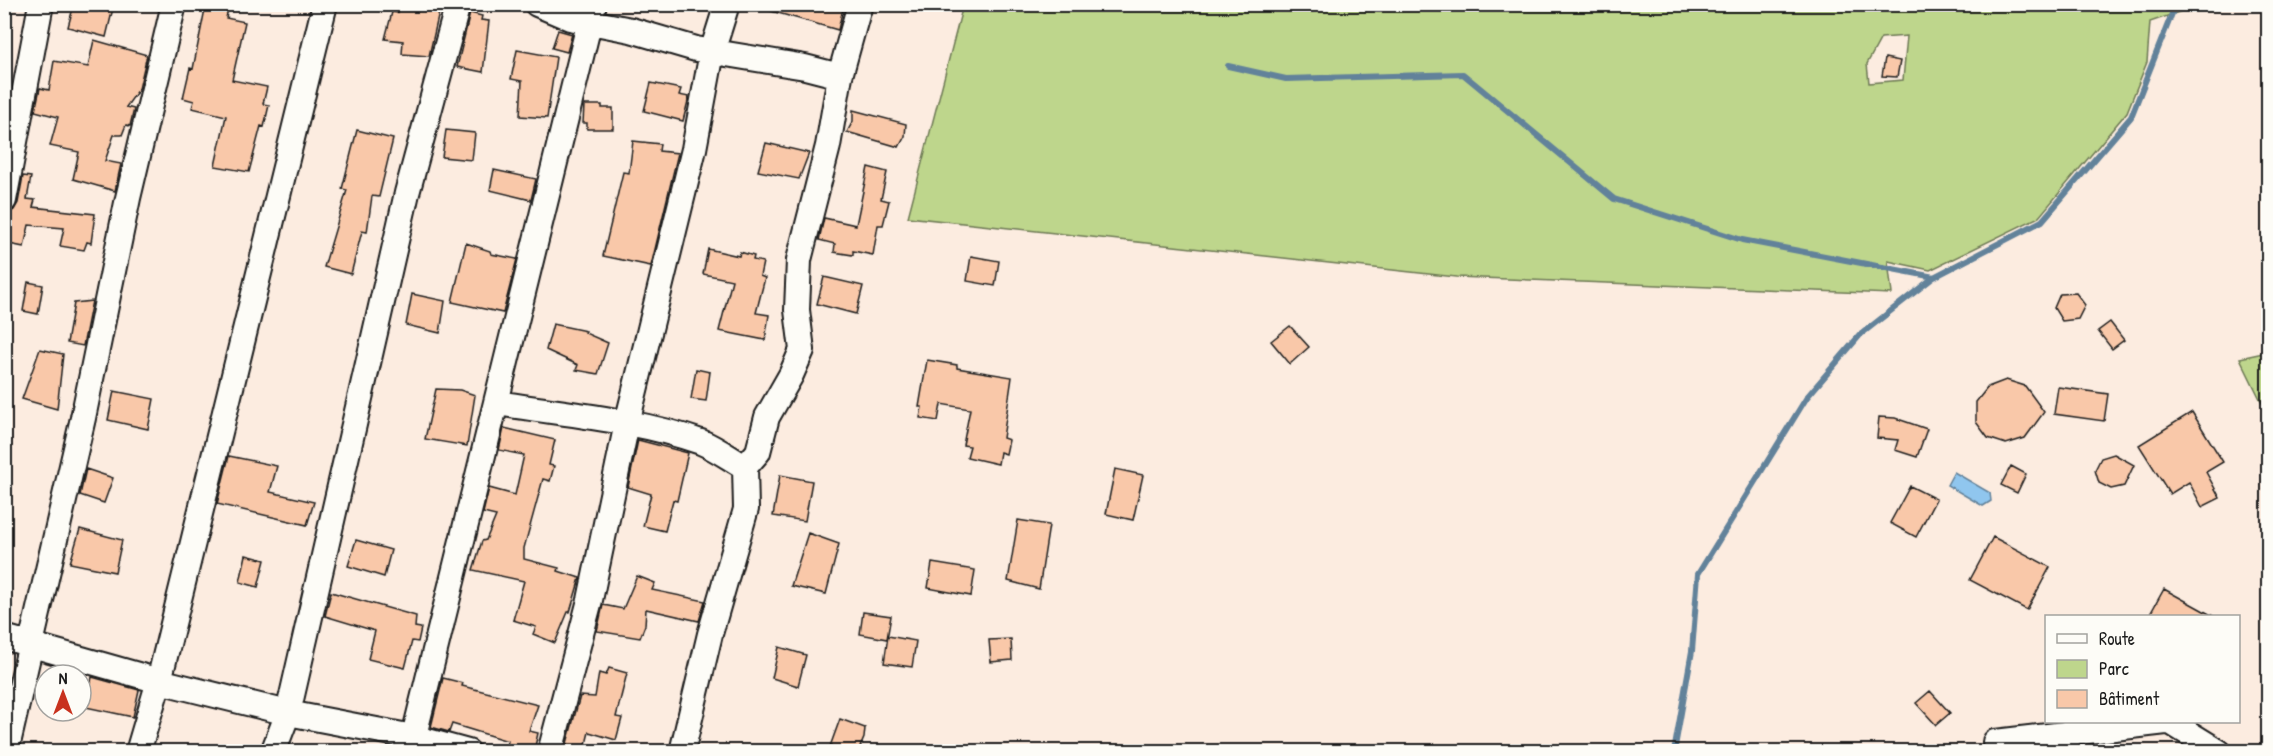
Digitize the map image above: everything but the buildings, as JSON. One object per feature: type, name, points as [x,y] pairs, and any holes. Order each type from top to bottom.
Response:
[{"type":"street","points":[[4,200],[41,4]]},
{"type":"street","points":[[6,752],[29,644],[83,418],[128,198],[174,4]]},
{"type":"street","points":[[138,752],[159,681],[325,4]]},
{"type":"street","points":[[273,752],[288,712],[407,194],[458,4]]},
{"type":"street","points":[[537,4],[570,18],[592,14],[631,30],[696,49],[805,67],[840,76]]},
{"type":"street","points":[[550,752],[590,600],[627,423],[694,149],[712,52],[727,4]]},
{"type":"street","points":[[682,752],[710,634],[746,509],[746,467],[758,452],[767,417],[791,375],[802,350],[797,310],[799,260],[828,146],[840,76],[860,4]]},
{"type":"street","points":[[411,744],[592,14]]},
{"type":"street","points":[[496,404],[627,423],[703,443],[746,467]]},
{"type":"street","points":[[4,638],[159,681],[411,744],[468,752]]},
{"type":"street","points":[[1995,742],[2157,723]]},
{"type":"street","points":[[2172,723],[2219,752]]},
{"type":"green space","points":[[963,4],[2199,5],[2150,22],[2147,62],[2127,112],[2039,217],[1930,270],[1888,261],[1892,294],[1456,277],[908,217]],"holes":[[[1907,36],[1903,80],[1869,83],[1867,64],[1881,38]]]},
{"type":"green space","points":[[2268,352],[2268,402],[2262,403],[2240,358]]},
{"type":"water","points":[[1954,472],[1990,493],[1991,501],[1983,506],[1947,485]]},
{"type":"waterway","points":[[1934,277],[2042,221],[2131,117],[2175,6],[2179,4]]},
{"type":"waterway","points":[[1228,66],[1286,79],[1463,74],[1614,199],[1742,240],[1934,277],[1860,335],[1807,397],[1698,574],[1692,651],[1674,752]]}]
